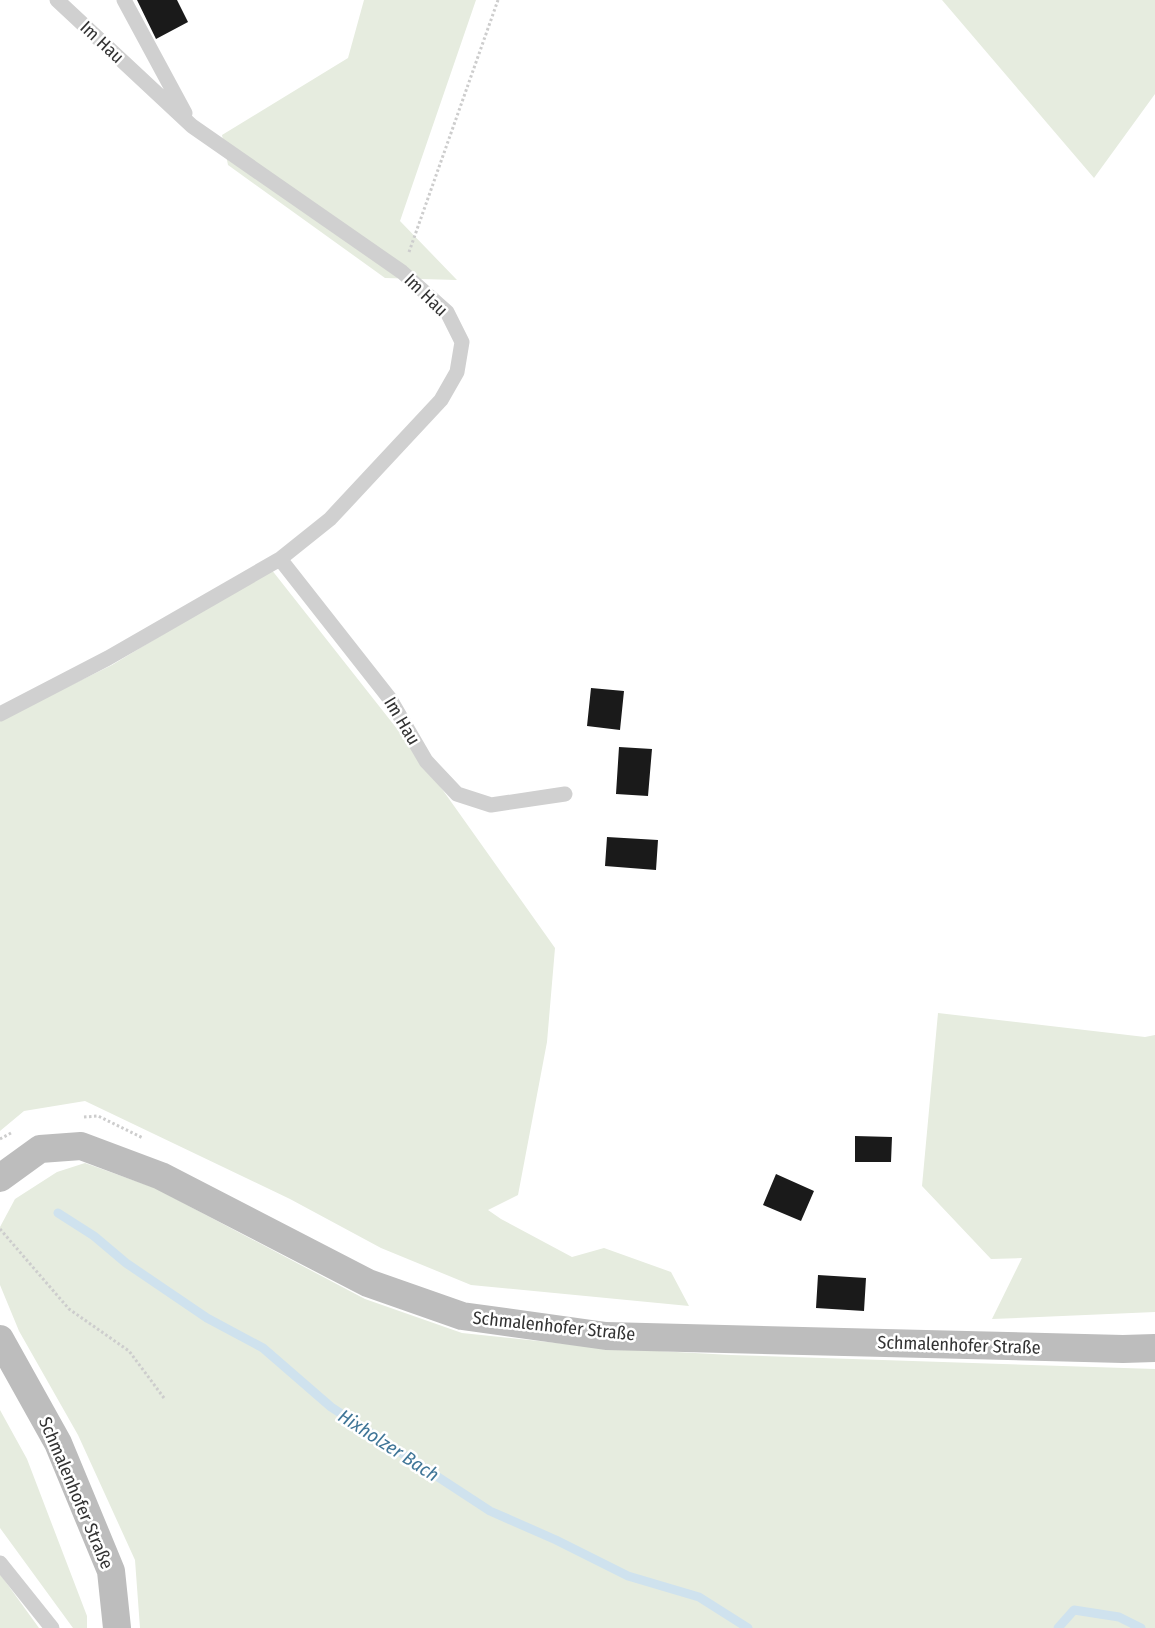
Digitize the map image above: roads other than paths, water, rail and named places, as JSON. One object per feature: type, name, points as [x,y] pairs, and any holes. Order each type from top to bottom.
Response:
[{"type":"main road","name":"Schmalenhofer Straße","points":[[0,1178],[40,1149],[82,1146],[160,1176],[368,1283],[462,1316],[606,1336],[1155,1348]]},
{"type":"main road","name":"Schmalenhofer Straße","points":[[0,1339],[58,1443],[111,1571],[117,1628]]},
{"type":"lane","name":"Im Hau","points":[[0,714],[108,658],[280,559],[330,519],[440,400],[457,372],[462,342],[447,312],[402,272],[192,126],[57,0]]},
{"type":"lane","name":"Im Hau","points":[[124,0],[192,126]]},
{"type":"lane","name":"Im Hau","points":[[280,559],[390,699],[426,761],[457,794],[491,805],[565,794]]},
{"type":"lane","points":[[0,1563],[52,1628]]},
{"type":"waterway","name":"Hixholzer Bach","points":[[58,1213],[94,1236],[126,1263],[207,1318],[263,1348],[331,1407],[490,1511],[556,1540],[628,1576],[699,1597],[748,1628]]},
{"type":"waterway","name":"Hixholzer Bach","points":[[1058,1628],[1074,1610],[1119,1617],[1141,1628]]}]
